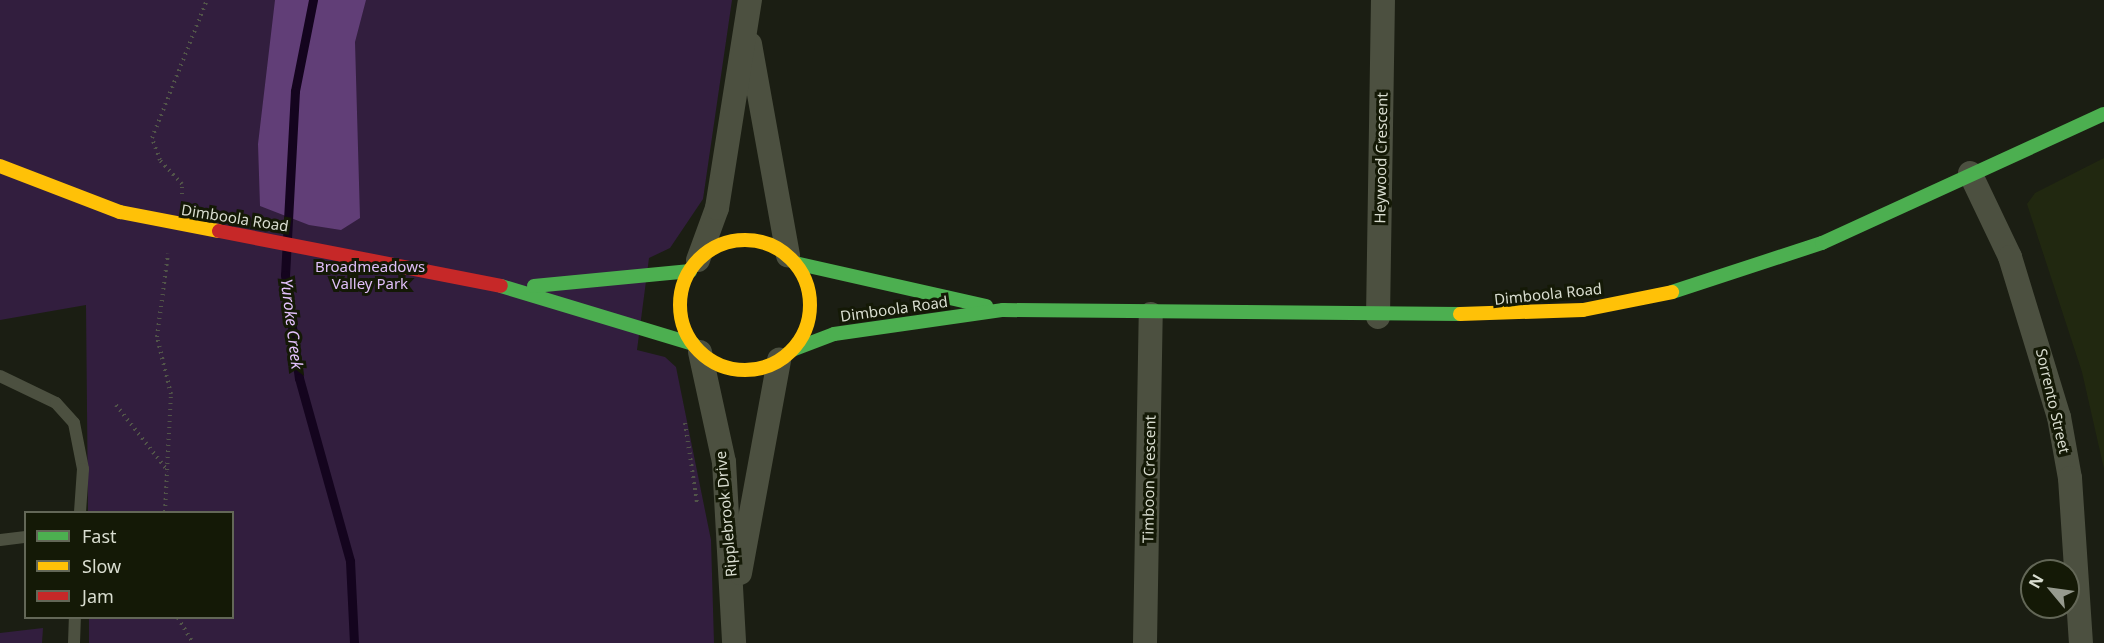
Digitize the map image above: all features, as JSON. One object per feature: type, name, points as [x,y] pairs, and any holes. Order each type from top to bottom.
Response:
[{"type":"street","points":[[747,27],[791,259],[810,307],[806,330],[786,355],[738,370],[697,348],[680,308],[717,208],[750,0]]},
{"type":"street","name":"Heywood Crescent","points":[[1378,317],[1383,0]]},
{"type":"street","name":"Dimboola Road","points":[[2062,129],[2096,101]]},
{"type":"street","name":"Dimboola Road","points":[[786,355],[834,334],[1003,310],[1378,317],[1515,316],[1665,294],[1822,243],[2062,129],[2104,114]]},
{"type":"street","name":"Dimboola Road","points":[[0,166],[83,201],[175,225],[257,235],[384,266],[506,287],[697,348]]},
{"type":"street","name":"Sorrento Street","points":[[1970,173],[2010,257],[2059,417],[2070,478],[2081,643]]},
{"type":"street","points":[[694,265],[733,241],[752,240],[791,259]]},
{"type":"street","name":"Dimboola Road","points":[[791,259],[1003,310]]},
{"type":"street","name":"Dimboola Road","points":[[506,287],[694,265]]},
{"type":"street","name":"Timboon Crescent","points":[[1145,643],[1151,314]]},
{"type":"street","name":"Ripplebrook Drive","points":[[697,348],[724,462],[734,607],[734,643]]},
{"type":"street","name":"Ripplebrook Drive","points":[[734,607],[786,355]]},
{"type":"lane","points":[[0,376],[56,403],[74,423],[83,469],[81,511]]},
{"type":"lane","points":[[0,540],[24,537]]},
{"type":"lane","points":[[74,643],[75,619]]},
{"type":"path","points":[[165,511],[169,471],[171,394],[157,337],[157,313],[182,183],[160,160],[152,138],[207,0]]},
{"type":"path","points":[[116,405],[169,471]]},
{"type":"path","points":[[179,619],[194,643]]},
{"type":"shaded area","points":[[275,0],[366,0],[355,42],[360,218],[341,230],[309,225],[260,206],[258,144]]},
{"type":"shaded area","points":[[2104,158],[2104,469],[2082,372],[2027,204],[2035,193]]},
{"type":"green space","name":"Broadmeadows Valley Park","points":[[0,0],[732,0],[703,199],[670,248],[649,258],[637,350],[665,357],[676,367],[711,540],[714,643],[89,643],[89,619],[234,619],[234,511],[88,511],[86,305],[0,320]]},
{"type":"green space","points":[[43,628],[42,643],[0,643],[0,633]]},
{"type":"waterway","name":"Yuroke Creek","points":[[313,0],[295,91],[285,275],[299,378],[350,561],[354,643]]},
{"type":"traffic: fast","points":[[1672,292],[1822,243],[2104,114]]},
{"type":"traffic: fast","points":[[795,263],[986,306]]},
{"type":"traffic: fast","points":[[534,286],[690,271]]},
{"type":"traffic: fast","points":[[501,286],[693,344]]},
{"type":"traffic: fast","points":[[792,350],[834,334],[1003,310],[1460,314]]},
{"type":"traffic: slow","points":[[0,166],[120,212],[219,231]]},
{"type":"traffic: slow","points":[[745,240],[770,245],[791,259],[805,280],[810,305],[805,330],[791,351],[770,365],[745,370],[720,365],[699,351],[685,330],[680,305],[685,280],[699,259],[720,245],[745,240]]},
{"type":"traffic: slow","points":[[1460,314],[1583,310],[1672,292]]},
{"type":"traffic: jam","points":[[219,231],[501,286]]}]
